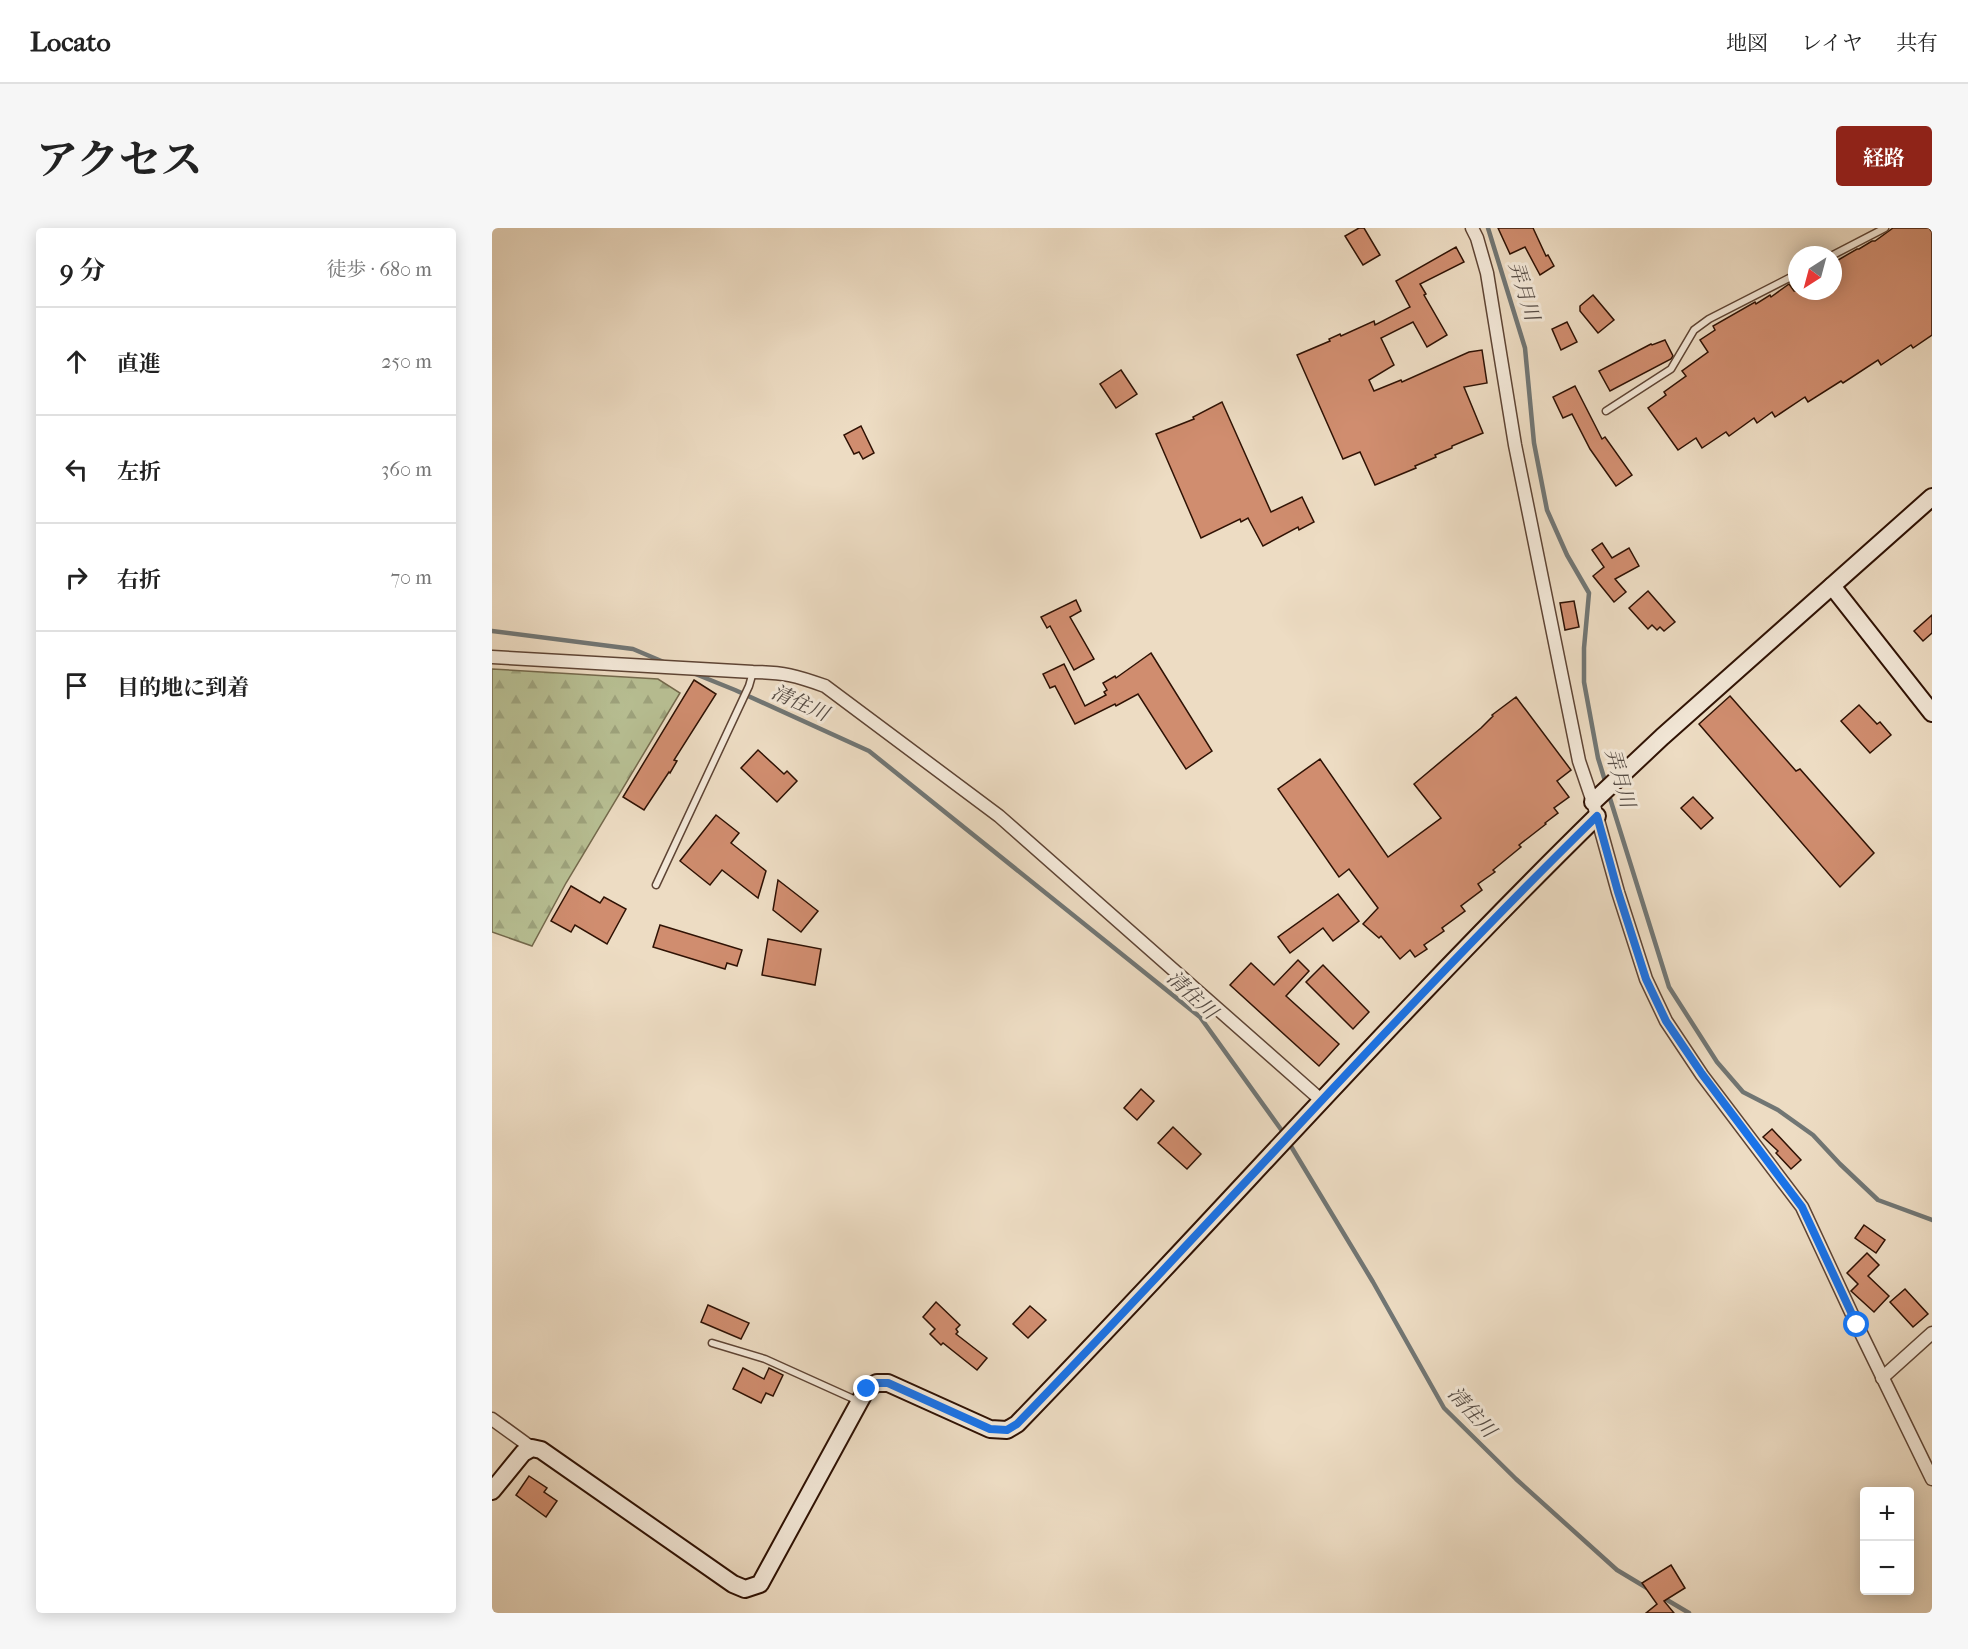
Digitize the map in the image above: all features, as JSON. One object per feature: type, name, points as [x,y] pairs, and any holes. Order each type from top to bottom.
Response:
[{"type":"street","points":[[1472,228],[1478,238],[1487,273],[1517,457],[1579,761],[1646,979],[1666,1021],[1702,1074],[1802,1207],[1932,1479]]},
{"type":"street","points":[[492,1419],[532,1448],[541,1450],[733,1584],[745,1589],[760,1584],[858,1401],[867,1389],[877,1383],[888,1383],[990,1429],[1007,1430],[1017,1424],[1321,1100],[1551,861],[1595,809],[1662,737],[1932,497]]},
{"type":"street","points":[[1832,586],[1932,713]]},
{"type":"street","points":[[492,657],[787,674],[825,686],[1008,824],[1321,1100]]},
{"type":"street","points":[[1882,1378],[1932,1333]]},
{"type":"street","points":[[492,1491],[523,1453],[532,1448]]},
{"type":"lane","points":[[1842,250],[1885,228]]},
{"type":"lane","points":[[1606,411],[1671,369],[1695,330],[1709,319],[1788,279]]},
{"type":"lane","points":[[656,885],[749,686],[753,672]]},
{"type":"lane","points":[[712,1343],[765,1359],[858,1401]]},
{"type":"green space","points":[[492,669],[658,679],[680,693],[566,883],[532,946],[492,932]]},
{"type":"building","points":[[1359,228],[1364,228],[1380,255],[1363,265],[1345,236]]},
{"type":"building","points":[[1498,228],[1533,228],[1546,256],[1548,255],[1554,266],[1540,275],[1525,247],[1510,254]]},
{"type":"building","points":[[1893,228],[1929,228],[1932,232],[1932,335],[1913,348],[1911,345],[1881,365],[1878,360],[1808,402],[1805,397],[1775,417],[1772,412],[1757,423],[1754,418],[1729,436],[1726,432],[1702,448],[1696,438],[1678,450],[1648,408],[1666,395],[1664,392],[1686,376],[1682,371],[1708,352],[1700,340],[1715,330],[1713,326],[1755,302],[1756,304],[1770,295],[1771,297],[1788,285],[1788,300],[1842,300],[1842,258],[1875,241]]},
{"type":"building","points":[[1456,247],[1464,262],[1420,284],[1447,335],[1427,347],[1413,322],[1381,338],[1394,365],[1369,380],[1374,391],[1401,380],[1402,382],[1469,352],[1482,350],[1487,383],[1464,387],[1483,433],[1452,446],[1435,455],[1436,457],[1415,466],[1416,468],[1375,485],[1360,452],[1343,459],[1297,355],[1330,341],[1329,339],[1340,334],[1341,336],[1374,321],[1375,325],[1410,307],[1396,281]]},
{"type":"building","points":[[1593,295],[1614,320],[1598,333],[1580,311],[1580,306]]},
{"type":"building","points":[[1567,322],[1577,342],[1561,350],[1552,329]]},
{"type":"building","points":[[1665,340],[1673,356],[1671,359],[1610,391],[1599,371],[1651,344]]},
{"type":"building","points":[[1121,370],[1137,394],[1116,408],[1100,384]]},
{"type":"building","points":[[1575,386],[1602,439],[1605,437],[1632,475],[1616,486],[1590,449],[1572,414],[1563,418],[1553,397]]},
{"type":"building","points":[[1222,402],[1271,512],[1302,497],[1314,522],[1299,530],[1298,527],[1263,546],[1248,518],[1241,522],[1240,519],[1201,538],[1156,434],[1194,419],[1193,417]]},
{"type":"building","points":[[861,426],[874,453],[863,459],[859,452],[854,454],[844,435]]},
{"type":"building","points":[[1602,543],[1612,558],[1629,548],[1639,566],[1615,579],[1626,592],[1614,602],[1593,576],[1604,567],[1592,550]]},
{"type":"building","points":[[1648,591],[1675,622],[1664,631],[1660,627],[1657,630],[1652,625],[1648,629],[1629,608]]},
{"type":"building","points":[[1076,600],[1081,611],[1070,617],[1094,659],[1074,670],[1050,626],[1047,628],[1041,617]]},
{"type":"building","points":[[1574,601],[1579,627],[1565,630],[1560,603]]},
{"type":"building","points":[[1932,615],[1932,633],[1923,641],[1914,631]]},
{"type":"building","points":[[1151,653],[1212,751],[1186,769],[1138,694],[1075,724],[1055,686],[1050,688],[1043,674],[1064,664],[1085,706],[1106,695],[1104,692],[1107,690],[1103,683],[1115,676],[1116,678]]},
{"type":"building","points":[[694,680],[716,694],[674,760],[677,761],[670,773],[644,810],[623,797]]},
{"type":"building","points":[[1730,696],[1796,771],[1800,769],[1874,853],[1840,887],[1699,724]]},
{"type":"building","points":[[1516,697],[1571,770],[1557,781],[1569,797],[1554,808],[1558,813],[1519,845],[1521,847],[1493,870],[1495,872],[1478,884],[1482,890],[1461,906],[1465,911],[1442,928],[1444,931],[1424,945],[1427,949],[1415,957],[1410,950],[1400,959],[1381,936],[1379,938],[1363,924],[1378,908],[1349,869],[1339,877],[1278,789],[1320,759],[1388,857],[1441,818],[1414,784],[1481,728],[1492,715]]},
{"type":"building","points":[[1859,705],[1877,724],[1880,722],[1891,735],[1870,753],[1841,721]]},
{"type":"building","points":[[758,750],[784,774],[787,771],[797,781],[777,802],[741,768]]},
{"type":"building","points":[[1693,797],[1713,818],[1701,829],[1681,808]]},
{"type":"building","points":[[716,815],[739,833],[731,843],[766,871],[758,898],[722,870],[710,885],[680,861]]},
{"type":"building","points":[[778,880],[818,911],[801,932],[773,910]]},
{"type":"building","points":[[571,886],[600,903],[604,897],[626,909],[607,944],[575,925],[571,932],[551,921]]},
{"type":"building","points":[[1338,894],[1359,921],[1333,941],[1323,928],[1290,953],[1278,937]]},
{"type":"building","points":[[660,925],[742,950],[737,966],[727,963],[725,969],[653,947]]},
{"type":"building","points":[[768,939],[821,949],[815,985],[762,975]]},
{"type":"building","points":[[1298,960],[1309,971],[1286,996],[1339,1044],[1319,1066],[1230,985],[1251,963],[1274,985]]},
{"type":"building","points":[[1323,965],[1369,1012],[1353,1029],[1306,982]]},
{"type":"building","points":[[1141,1089],[1154,1101],[1137,1120],[1124,1108]]},
{"type":"building","points":[[1173,1127],[1201,1154],[1187,1169],[1158,1143]]},
{"type":"building","points":[[1772,1129],[1801,1160],[1791,1169],[1776,1153],[1778,1151],[1763,1137]]},
{"type":"building","points":[[1864,1225],[1885,1240],[1876,1253],[1855,1238]]},
{"type":"building","points":[[1867,1253],[1879,1265],[1868,1276],[1889,1296],[1874,1312],[1851,1291],[1858,1284],[1847,1273]]},
{"type":"building","points":[[1905,1289],[1928,1314],[1913,1327],[1890,1302]]},
{"type":"building","points":[[936,1302],[960,1325],[956,1329],[958,1332],[956,1334],[987,1358],[977,1370],[943,1343],[941,1345],[930,1334],[935,1329],[923,1317]]},
{"type":"building","points":[[708,1305],[749,1323],[741,1339],[701,1322]]},
{"type":"building","points":[[1030,1306],[1046,1320],[1028,1338],[1013,1324]]},
{"type":"building","points":[[743,1368],[764,1379],[769,1368],[783,1375],[773,1396],[766,1393],[761,1403],[733,1389]]},
{"type":"building","points":[[529,1476],[547,1488],[544,1492],[557,1501],[546,1517],[516,1495]]},
{"type":"building","points":[[1671,1565],[1685,1588],[1664,1601],[1674,1613],[1646,1613],[1657,1604],[1642,1583]]},
{"type":"waterway","name":"弄月川","points":[[1488,228],[1525,348],[1534,443],[1547,510],[1567,555],[1589,593],[1584,648],[1584,682],[1598,758],[1606,784]]},
{"type":"waterway","name":"清住川","points":[[492,631],[633,649],[666,663]]},
{"type":"waterway","name":"清住川","points":[[693,673],[869,751],[1200,1017],[1285,1135]]},
{"type":"waterway","name":"弄月川","points":[[1608,792],[1669,987],[1717,1062],[1743,1092],[1778,1110],[1813,1135],[1878,1200],[1932,1220]]},
{"type":"waterway","name":"清住川","points":[[1289,1143],[1373,1282],[1444,1408],[1516,1479],[1617,1570],[1647,1588]]},
{"type":"waterway","name":"清住川","points":[[1662,1597],[1689,1613]]},
{"type":"route","points":[[867,1389],[877,1383],[888,1383],[990,1429],[1007,1430],[1017,1424],[1321,1100],[1597,816],[1646,979],[1666,1021],[1702,1074],[1802,1207],[1857,1325]]}]
